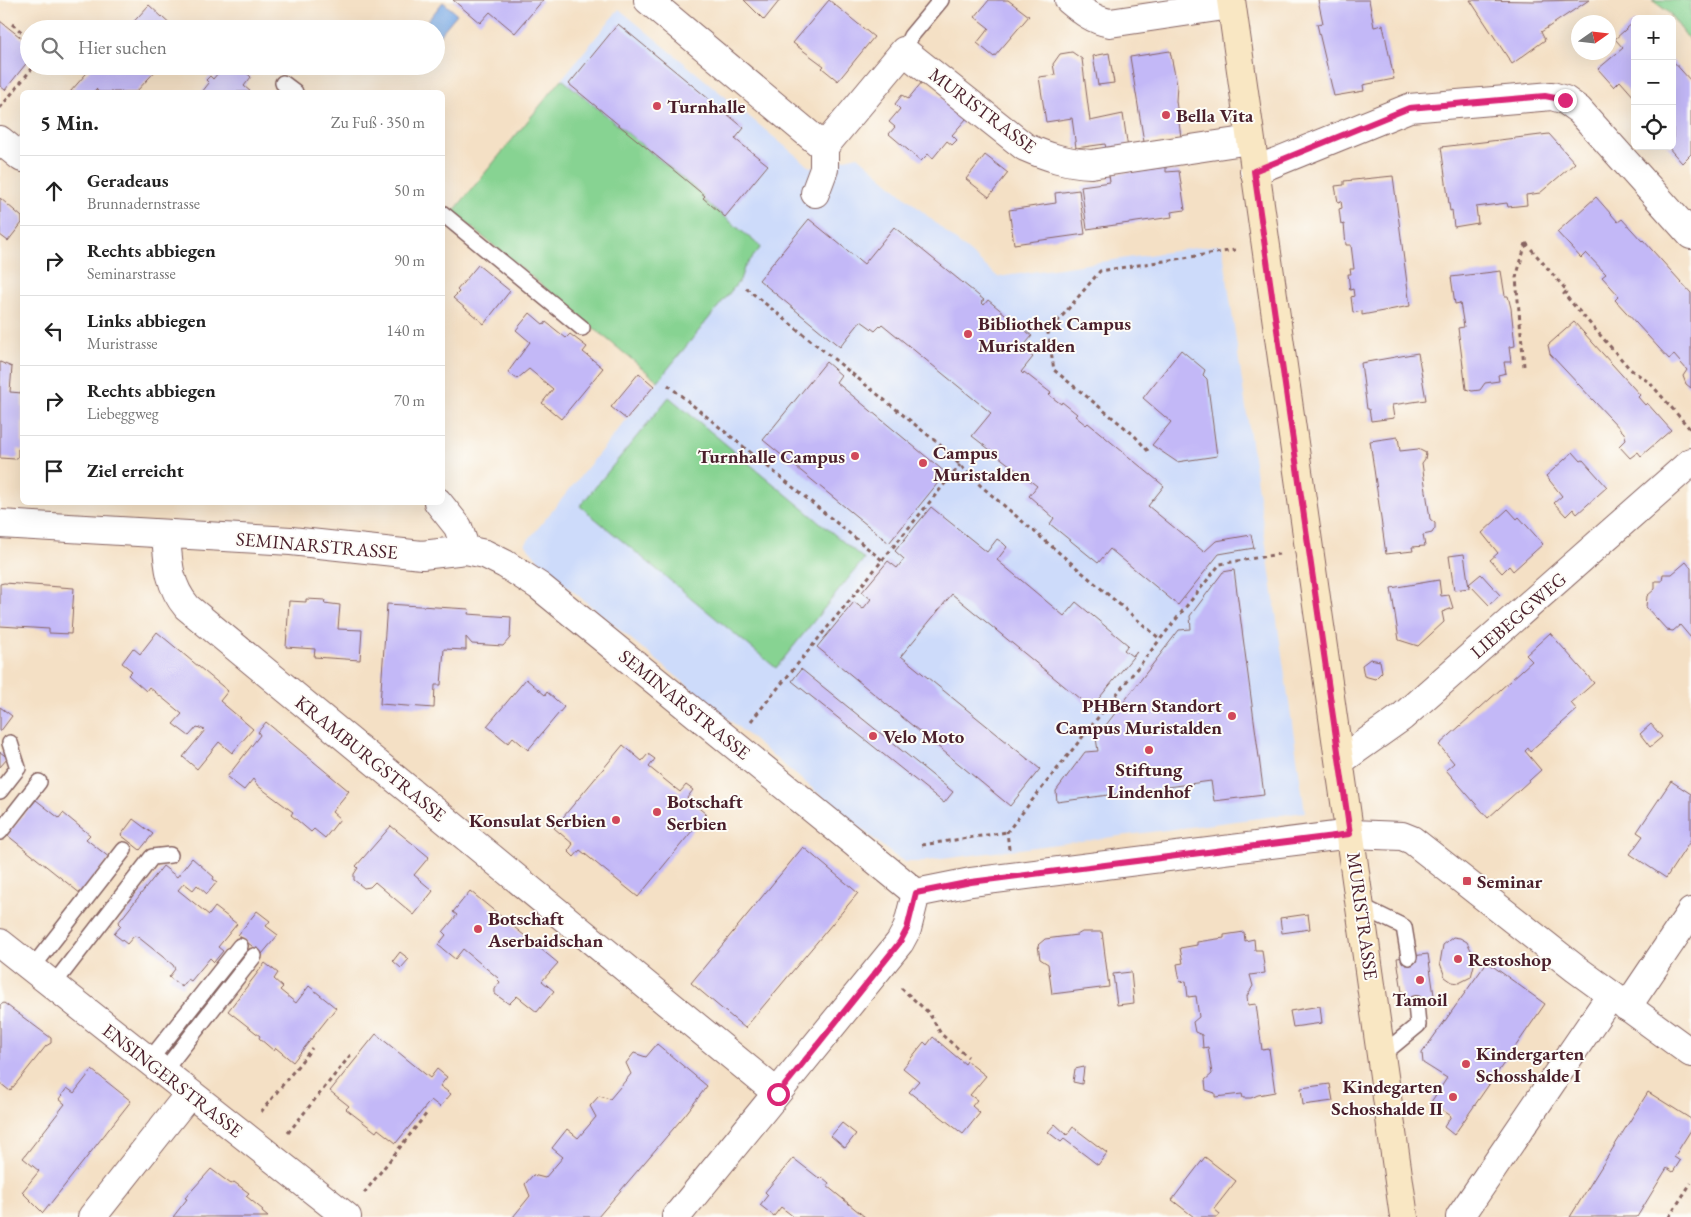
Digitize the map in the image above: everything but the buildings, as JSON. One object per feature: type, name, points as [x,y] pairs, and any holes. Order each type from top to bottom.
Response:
[{"type":"main road","name":"MURISTRASSE","points":[[1231,3],[1383,1054],[1404,1217]]},
{"type":"street","points":[[648,0],[824,147]]},
{"type":"street","points":[[1069,0],[1088,16],[1110,23],[1231,3]]},
{"type":"street","points":[[815,193],[824,169],[824,147],[904,51]]},
{"type":"street","name":"MURISTRASSE","points":[[904,51],[1025,147],[1067,162],[1092,164],[1250,140]]},
{"type":"street","points":[[1254,171],[1409,108],[1552,96],[1565,100],[1579,110],[1691,235]]},
{"type":"street","points":[[0,140],[20,156]]},
{"type":"street","name":"LIEBEGGWEG","points":[[1340,761],[1402,717],[1691,462]]},
{"type":"street","points":[[440,505],[458,527],[466,550]]},
{"type":"street","name":"SEMINARSTRASSE","points":[[0,524],[291,541],[422,555],[466,550],[486,554],[516,571],[554,598],[916,893]]},
{"type":"street","name":"KRAMBURGSTRASSE","points":[[166,534],[170,578],[175,591],[187,607],[778,1094]]},
{"type":"street","points":[[676,1217],[900,942],[907,929],[916,893],[971,882],[1350,834],[1402,836],[1412,840],[1619,1001],[1691,1053]]},
{"type":"street","points":[[1460,1217],[1619,1001],[1691,912]]},
{"type":"street","name":"ENSINGERSTRASSE","points":[[0,943],[190,1093],[352,1208]]},
{"type":"street","points":[[92,1217],[190,1093]]},
{"type":"lane","points":[[904,51],[911,36],[941,0]]},
{"type":"lane","points":[[445,215],[582,328]]},
{"type":"lane","points":[[0,791],[18,768],[10,743]]},
{"type":"lane","points":[[0,832],[39,782]]},
{"type":"lane","points":[[32,968],[124,850]]},
{"type":"lane","points":[[53,985],[152,857],[170,855]]},
{"type":"lane","points":[[1361,906],[1404,927],[1409,957]]},
{"type":"lane","points":[[156,1066],[240,946]]},
{"type":"lane","points":[[156,1066],[254,956]]},
{"type":"lane","points":[[1383,1054],[1418,1025],[1416,1004]]},
{"type":"path","points":[[12,24],[20,31]]},
{"type":"path","points":[[0,108],[27,75]]},
{"type":"path","points":[[1524,366],[1516,278],[1526,243],[1568,291],[1564,294],[1630,369],[1650,383],[1691,430]]},
{"type":"path","points":[[1148,451],[1134,434],[1054,370],[1048,333],[1100,272],[1234,250]]},
{"type":"path","points":[[746,288],[939,444],[981,486],[1160,638]]},
{"type":"path","points":[[668,385],[882,560]]},
{"type":"path","points":[[733,744],[960,465]]},
{"type":"path","points":[[922,845],[1006,832],[1220,564],[1278,554]]},
{"type":"path","points":[[1006,832],[1010,856]]},
{"type":"path","points":[[900,987],[929,1013],[941,1034],[968,1057]]},
{"type":"path","points":[[256,1118],[312,1048]]},
{"type":"path","points":[[283,1140],[353,1052]]},
{"type":"path","points":[[352,1208],[427,1113]]},
{"type":"path","points":[[1669,1217],[1691,1183]]},
{"type":"shaded area","name":"Campus Muristalden","points":[[619,9],[810,167],[858,156],[998,277],[1222,244],[1305,812],[919,862],[905,862],[892,854],[546,569],[525,544],[658,381],[453,212]]},
{"type":"green space","points":[[1652,0],[1691,0],[1691,42],[1676,22],[1676,15],[1670,15]]},
{"type":"green space","points":[[562,79],[704,196],[703,199],[761,247],[744,268],[740,280],[658,381],[453,212]]},
{"type":"green space","points":[[669,397],[864,559],[776,668],[580,506]]},
{"type":"water","points":[[443,2],[457,14],[445,28],[445,20],[428,20]]},
{"type":"place","name":"Turnhalle","points":[[657,106]]},
{"type":"place","name":"Bella Vita","points":[[1166,115]]},
{"type":"place","name":"Bibliothek Campus Muristalden","points":[[968,334]]},
{"type":"place","name":"Turnhalle Campus","points":[[855,456]]},
{"type":"place","name":"Campus Muristalden","points":[[923,463]]},
{"type":"place","name":"PHBern Standort Campus Muristalden","points":[[1232,716]]},
{"type":"place","name":"Velo Moto","points":[[873,736]]},
{"type":"place","name":"Stiftung Lindenhof","points":[[1149,750]]},
{"type":"place","name":"Botschaft Serbien","points":[[657,812]]},
{"type":"place","name":"Konsulat Serbien","points":[[616,820]]},
{"type":"place","name":"Seminar","points":[[1467,881]]},
{"type":"place","name":"Botschaft Aserbaidschan","points":[[478,929]]},
{"type":"place","name":"Restoshop","points":[[1458,959]]},
{"type":"place","name":"Tamoil","points":[[1420,980]]},
{"type":"place","name":"Kindergarten Schosshalde I","points":[[1466,1064]]},
{"type":"place","name":"Kindegarten Schosshalde II","points":[[1453,1097]]},
{"type":"route","points":[[778,1094],[900,942],[907,929],[916,893],[971,882],[1350,834],[1254,171],[1417,106],[1545,96],[1565,100]]}]
